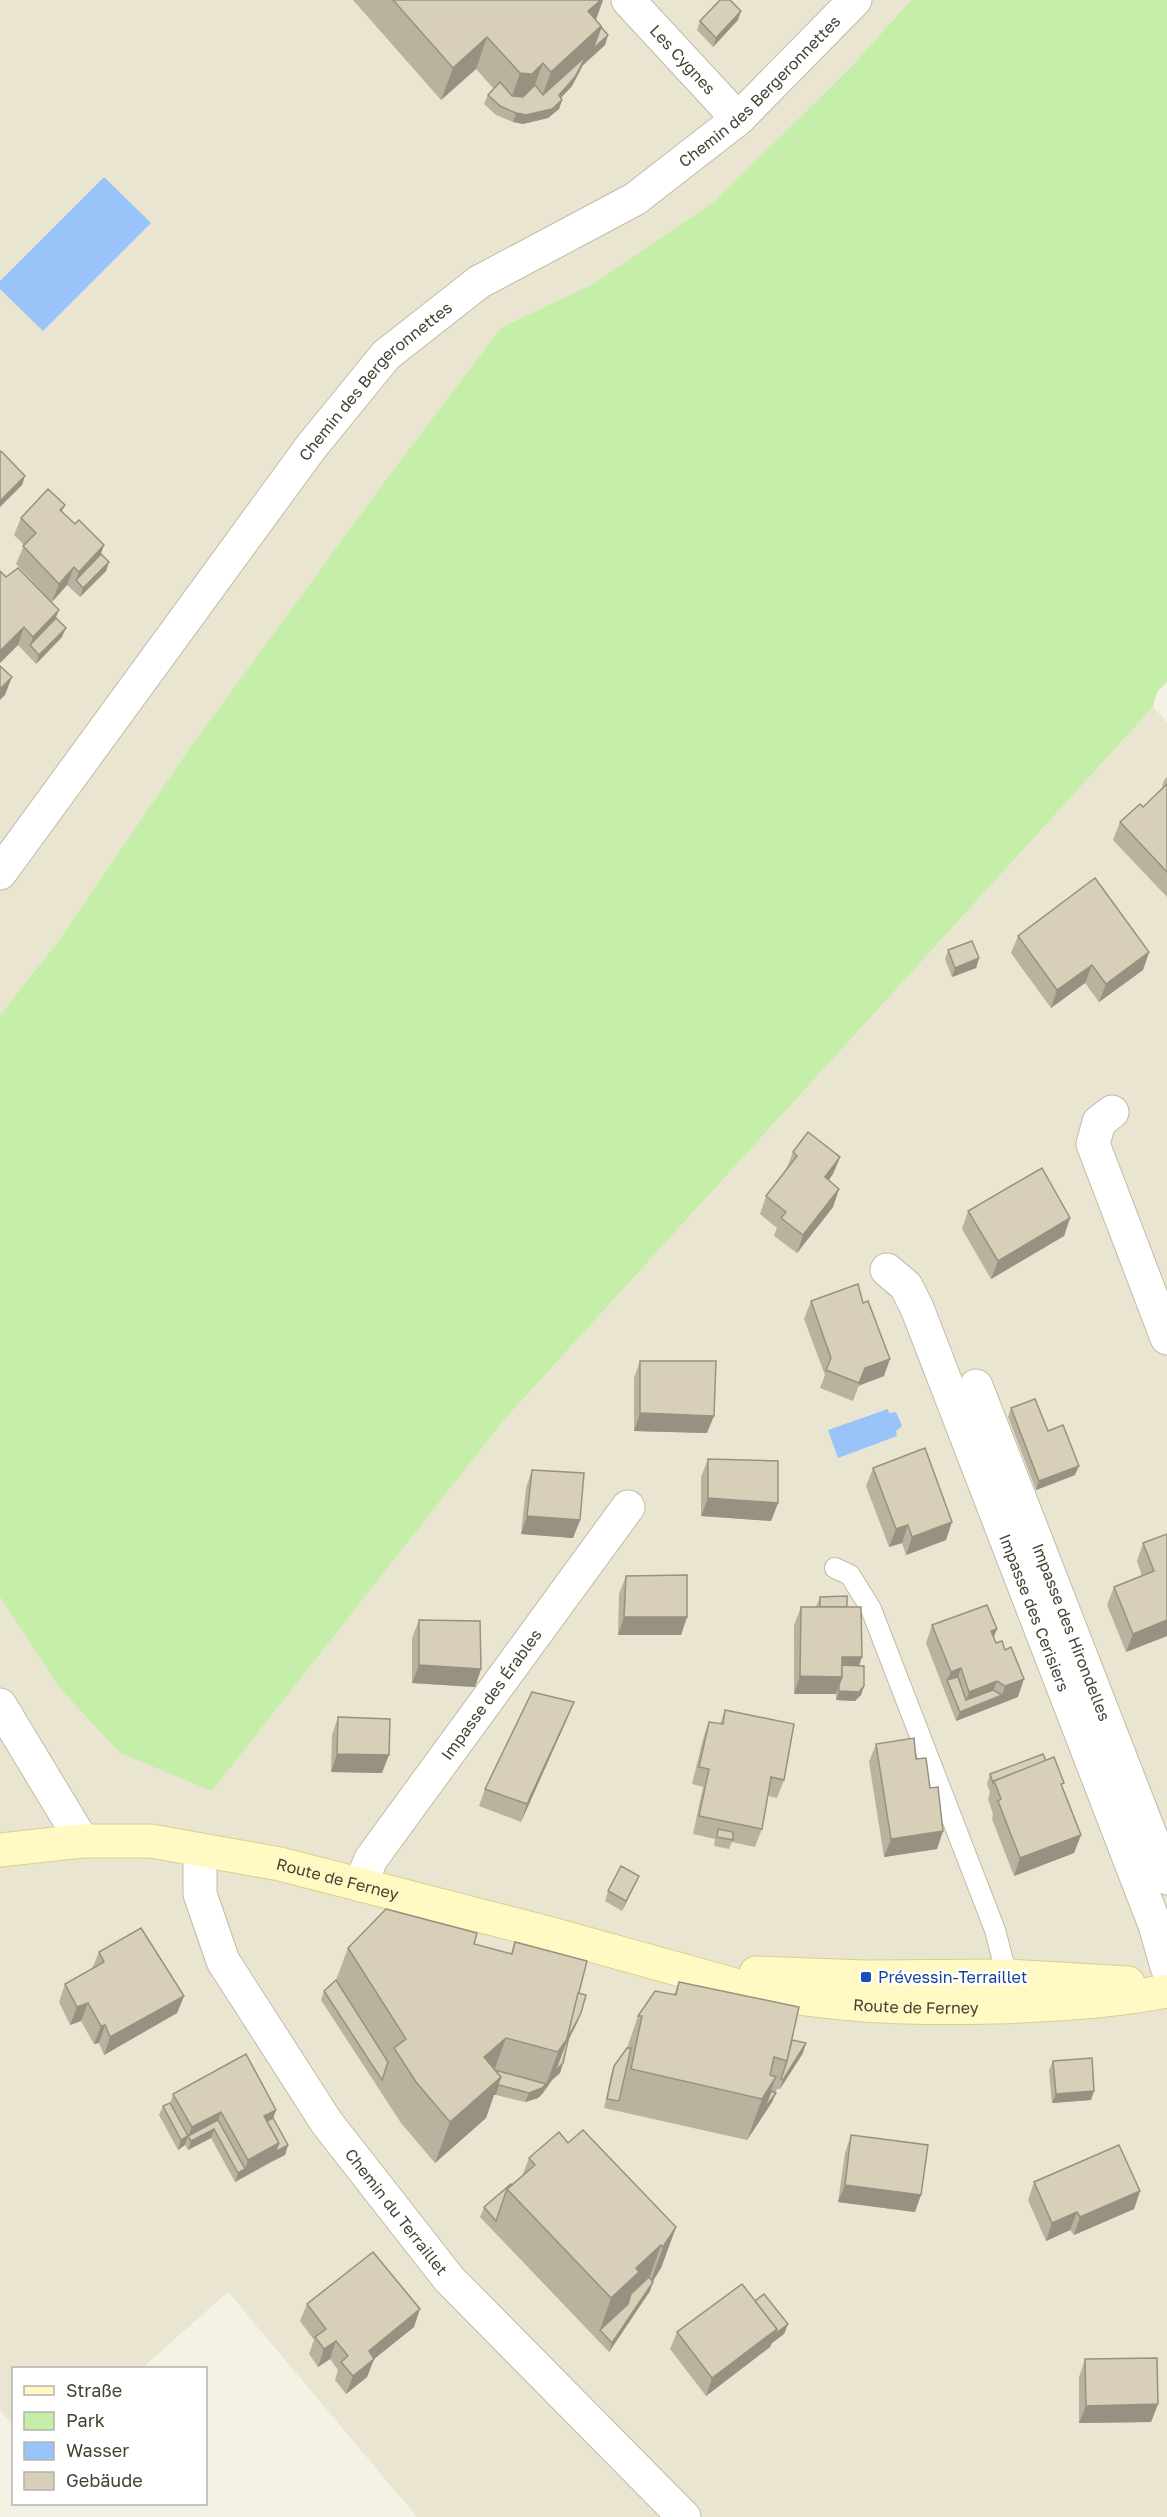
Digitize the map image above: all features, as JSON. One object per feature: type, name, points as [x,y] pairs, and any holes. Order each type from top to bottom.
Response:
[{"type":"main road","name":"Route de Ferney","points":[[0,1851],[82,1841],[151,1841],[280,1864],[774,1995],[932,2008],[1092,2003],[1167,1989]]},
{"type":"main road","name":"Route de Ferney","points":[[668,1966],[767,1974],[866,1977],[1007,1976],[1129,1983],[1167,1989]]},
{"type":"street","name":"Les Cygnes","points":[[628,0],[738,120]]},
{"type":"street","name":"Chemin des Bergeronnettes","points":[[0,873],[311,447],[386,355],[479,282],[635,199],[738,120],[855,0]]},
{"type":"street","points":[[1112,1112],[1099,1122],[1093,1144],[1167,1338]]},
{"type":"street","name":"Impasse des Cerisiers","points":[[887,1270],[906,1286],[917,1308],[1151,1914],[1167,1967]]},
{"type":"street","name":"Impasse des Hirondelles","points":[[976,1386],[1167,1878]]},
{"type":"street","name":"Impasse des Érables","points":[[360,1885],[371,1859],[628,1507]]},
{"type":"street","points":[[0,1705],[82,1841]]},
{"type":"street","name":"Chemin du Terraillet","points":[[200,1850],[200,1893],[223,1961],[327,2123],[449,2279],[684,2517]]},
{"type":"lane","points":[[835,1568],[850,1575],[871,1609],[994,1930],[1007,1976]]},
{"type":"shaded area","points":[[0,0],[911,0],[852,66],[715,201],[593,284],[502,327],[394,469],[189,749],[60,939],[0,1015]]},
{"type":"shaded area","points":[[1153,707],[1167,722],[1167,2517],[417,2517],[228,2292],[143,2367],[12,2367],[12,2423],[0,2411],[0,1597],[59,1687],[212,1791],[504,1420]]},
{"type":"green space","points":[[911,0],[1167,0],[1167,682],[1157,692],[1153,707],[504,1420],[212,1791],[120,1753],[59,1687],[0,1597],[0,1015],[60,939],[189,749],[394,469],[502,327],[593,284],[715,201],[852,66]]},
{"type":"water","points":[[104,177],[151,223],[43,331],[0,289],[0,281]]},
{"type":"water","points":[[888,1409],[889,1413],[896,1412],[902,1426],[896,1431],[897,1436],[838,1458],[828,1430]]},
{"type":"building","points":[[393,0],[601,0],[588,11],[601,26],[551,72],[543,63],[532,74],[520,73],[487,37],[453,68]]},
{"type":"building","points":[[720,0],[730,0],[741,11],[716,38],[700,21]]},
{"type":"building","points":[[601,27],[608,35],[593,49]]},
{"type":"building","points":[[586,56],[575,77],[559,95],[562,100],[552,109],[526,115],[516,113],[500,106],[488,95],[500,82],[512,96],[523,97],[535,85],[543,95]]},
{"type":"building","points":[[0,452],[25,476],[0,501]]},
{"type":"building","points":[[48,489],[65,505],[60,510],[75,524],[79,520],[104,545],[79,572],[74,567],[59,584],[23,546],[36,533],[21,518]]},
{"type":"building","points":[[101,554],[109,562],[83,588],[76,580]]},
{"type":"building","points":[[18,568],[59,610],[33,637],[24,627],[0,651],[0,571],[6,577]]},
{"type":"building","points":[[56,618],[66,628],[39,655],[30,645]]},
{"type":"building","points":[[0,666],[12,677],[0,689]]},
{"type":"building","points":[[1167,784],[1167,872],[1120,822],[1140,804],[1143,807]]},
{"type":"building","points":[[1095,878],[1149,952],[1106,984],[1092,965],[1057,990],[1018,936]]},
{"type":"building","points":[[972,941],[979,958],[955,968],[948,950]]},
{"type":"building","points":[[808,1132],[840,1157],[825,1177],[839,1189],[803,1235],[781,1218],[786,1212],[766,1196],[797,1156],[793,1152]]},
{"type":"building","points":[[1042,1168],[1070,1218],[998,1261],[968,1211]]},
{"type":"building","points":[[858,1284],[863,1303],[868,1301],[890,1359],[865,1368],[859,1383],[826,1370],[831,1358],[811,1301]]},
{"type":"building","points":[[640,1361],[716,1361],[714,1416],[640,1413]]},
{"type":"building","points":[[1035,1399],[1048,1431],[1063,1425],[1079,1466],[1039,1481],[1011,1408]]},
{"type":"building","points":[[925,1448],[952,1522],[912,1537],[908,1525],[896,1529],[873,1468]]},
{"type":"building","points":[[708,1459],[778,1461],[778,1503],[708,1498]]},
{"type":"building","points":[[532,1470],[584,1473],[580,1520],[527,1516]]},
{"type":"building","points":[[1167,1534],[1167,1620],[1133,1634],[1114,1587],[1154,1571],[1143,1543]]},
{"type":"building","points":[[687,1575],[687,1617],[624,1617],[626,1576]]},
{"type":"building","points":[[847,1596],[847,1607],[820,1607],[820,1597]]},
{"type":"building","points":[[987,1605],[997,1629],[991,1631],[996,1643],[1002,1641],[1005,1650],[1011,1647],[1024,1679],[1005,1686],[997,1681],[969,1692],[961,1668],[951,1672],[932,1625]]},
{"type":"building","points":[[801,1607],[861,1607],[862,1657],[842,1657],[842,1677],[800,1676]]},
{"type":"building","points":[[419,1620],[480,1621],[481,1669],[419,1665]]},
{"type":"building","points":[[842,1665],[864,1666],[864,1686],[859,1692],[839,1691]]},
{"type":"building","points":[[958,1677],[966,1700],[993,1690],[1002,1695],[960,1712],[947,1680]]},
{"type":"building","points":[[532,1692],[574,1702],[527,1804],[485,1789]]},
{"type":"building","points":[[725,1710],[794,1724],[784,1780],[771,1777],[762,1829],[699,1816],[709,1769],[699,1767],[709,1722],[723,1724]]},
{"type":"building","points":[[338,1717],[390,1719],[389,1755],[337,1754]]},
{"type":"building","points":[[914,1738],[916,1759],[926,1758],[930,1788],[938,1787],[943,1831],[891,1839],[876,1744]]},
{"type":"building","points":[[1043,1754],[1046,1761],[993,1783],[990,1774]]},
{"type":"building","points":[[1054,1757],[1064,1783],[1061,1784],[1081,1835],[1020,1858],[998,1801],[1001,1799],[994,1781]]},
{"type":"building","points":[[718,1829],[733,1832],[733,1840],[717,1837]]},
{"type":"building","points":[[621,1866],[639,1876],[626,1901],[608,1891]]},
{"type":"building","points":[[386,1909],[477,1933],[474,1944],[512,1954],[515,1942],[587,1961],[567,2039],[558,2052],[506,2038],[484,2057],[501,2077],[450,2122],[416,2082],[394,2048],[406,2039],[348,1948]]},
{"type":"building","points":[[141,1928],[184,1996],[110,2037],[105,2025],[101,2026],[88,2003],[77,2007],[65,1984],[104,1962],[99,1952]]},
{"type":"building","points":[[336,1980],[388,2062],[382,2080],[324,1991]]},
{"type":"building","points":[[679,1982],[799,2007],[787,2061],[774,2057],[770,2075],[776,2077],[762,2099],[631,2069],[642,2016],[638,2016],[655,1991],[676,1995]]},
{"type":"building","points":[[578,1993],[586,1995],[581,2013],[569,2036],[563,2063],[555,2071],[567,2039]]},
{"type":"building","points":[[792,2040],[806,2043],[783,2080],[781,2079]]},
{"type":"building","points":[[627,2048],[631,2048],[619,2101],[607,2099],[614,2066]]},
{"type":"building","points":[[246,2054],[276,2110],[264,2116],[279,2143],[248,2160],[221,2112],[192,2127],[173,2094]]},
{"type":"building","points":[[1092,2058],[1094,2091],[1056,2094],[1053,2061]]},
{"type":"building","points":[[495,2070],[546,2084],[529,2093],[497,2086],[501,2077]]},
{"type":"building","points":[[771,2091],[776,2093],[764,2109]]},
{"type":"building","points":[[170,2103],[188,2136],[181,2140],[163,2106]]},
{"type":"building","points":[[273,2118],[288,2145],[275,2152],[279,2143],[267,2121]]},
{"type":"building","points":[[218,2120],[245,2169],[238,2173],[214,2129],[191,2141],[188,2136]]},
{"type":"building","points":[[583,2130],[676,2227],[663,2247],[661,2245],[636,2268],[639,2272],[611,2298],[507,2189],[535,2165],[529,2158],[559,2132],[568,2143]]},
{"type":"building","points":[[851,2135],[928,2145],[921,2195],[845,2185]]},
{"type":"building","points":[[1119,2145],[1140,2191],[1080,2217],[1077,2212],[1052,2223],[1034,2182]]},
{"type":"building","points":[[511,2184],[507,2189],[496,2221],[484,2207]]},
{"type":"building","points":[[373,2252],[420,2309],[369,2351],[374,2359],[353,2376],[341,2362],[348,2356],[336,2341],[324,2349],[315,2337],[326,2329],[307,2304]]},
{"type":"building","points":[[649,2277],[653,2282],[612,2343],[600,2330],[628,2304],[631,2294]]},
{"type":"building","points":[[742,2284],[777,2329],[712,2378],[677,2332]]},
{"type":"building","points":[[764,2294],[788,2324],[775,2334],[777,2329],[755,2301]]},
{"type":"building","points":[[1157,2358],[1158,2404],[1086,2406],[1085,2359]]},
{"type":"place","name":"Prévessin-Terraillet","points":[[866,1977]]}]
